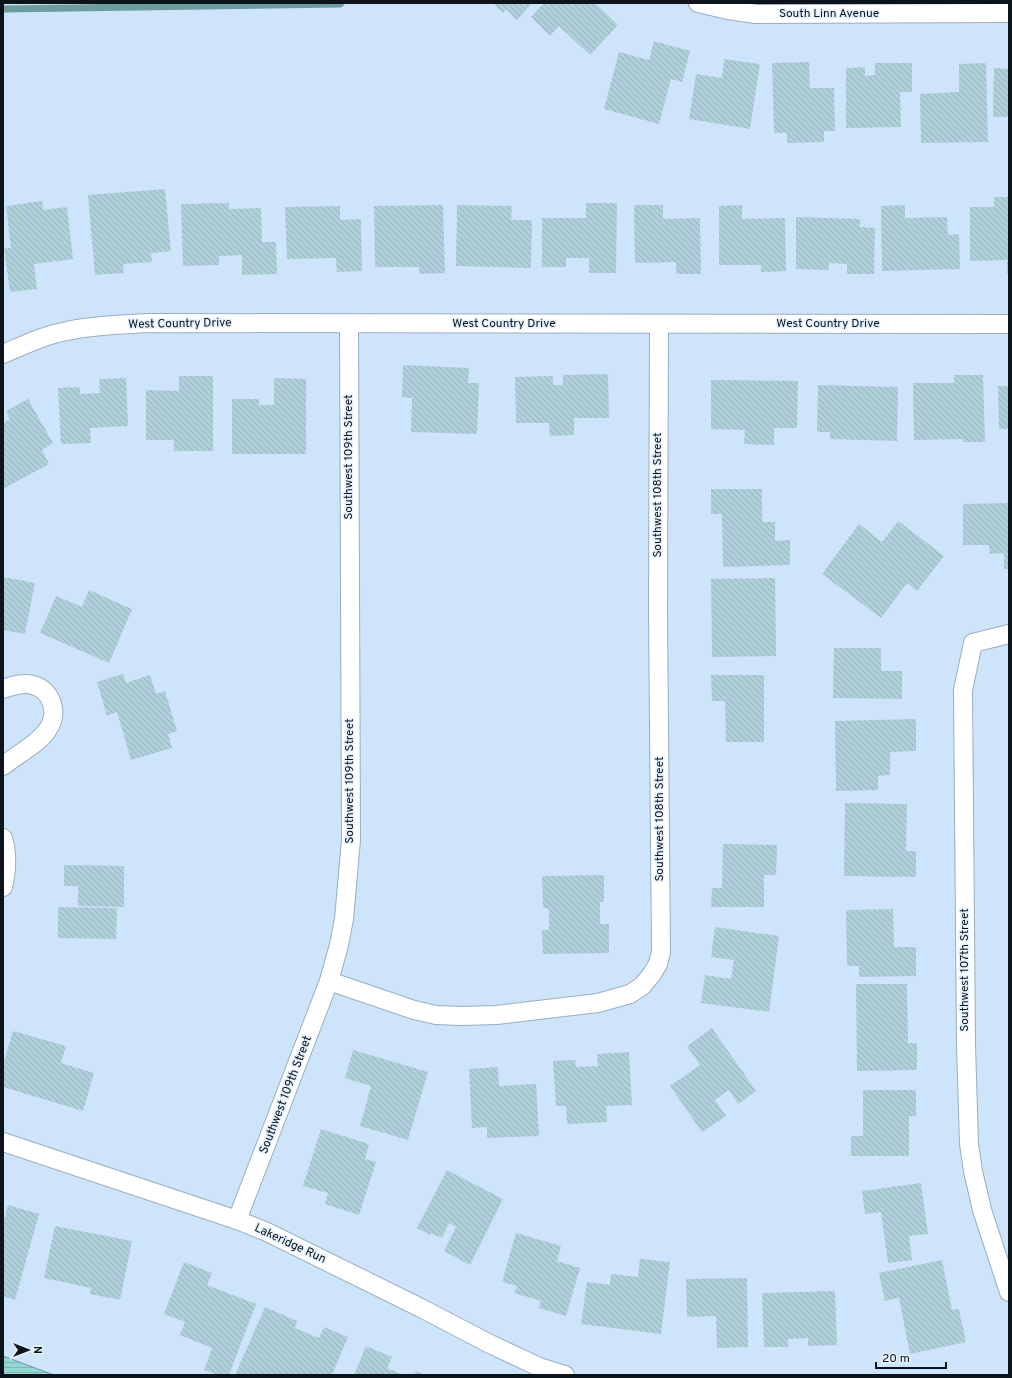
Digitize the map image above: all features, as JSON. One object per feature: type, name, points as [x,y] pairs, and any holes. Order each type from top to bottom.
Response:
[{"type":"street","name":"South Linn Avenue","points":[[698,3],[728,10],[756,14],[1009,13]]},
{"type":"street","name":"West Country Drive","points":[[3,354],[32,341],[66,331],[97,326],[147,323],[1009,324]]},
{"type":"street","name":"Southwest 109th Street","points":[[237,1220],[329,981],[339,945],[344,919],[350,840],[349,324]]},
{"type":"street","name":"Southwest 108th Street","points":[[329,981],[414,1010],[436,1015],[496,1015],[598,1003],[630,994],[642,986],[658,964],[661,952],[658,622],[659,324]]},
{"type":"street","name":"Southwest 107th Street","points":[[1009,634],[973,643],[963,690],[966,1044],[969,1137],[973,1171],[982,1210],[1009,1292]]},
{"type":"street","points":[[3,690],[18,684],[32,685],[44,690],[50,697],[53,708],[49,728],[44,735],[3,766]]},
{"type":"street","points":[[3,838],[7,854],[7,871],[3,887]]},
{"type":"street","name":"Lakeridge Run","points":[[3,1142],[237,1220],[281,1238],[488,1343],[539,1367],[565,1375]]},
{"type":"shaded area","points":[[3,1356],[54,1375],[3,1375]]},
{"type":"building","points":[[493,3],[532,3],[517,20],[506,9],[503,13]]},
{"type":"building","points":[[544,3],[595,3],[618,25],[590,55],[559,26],[550,36],[531,17]]},
{"type":"building","points":[[654,41],[690,51],[682,82],[671,79],[659,124],[604,109],[619,52],[649,60]]},
{"type":"building","points":[[724,59],[760,64],[750,129],[689,119],[696,74],[722,78]]},
{"type":"building","points":[[809,62],[810,88],[834,88],[835,131],[824,131],[824,142],[787,143],[787,133],[774,133],[772,63]]},
{"type":"building","points":[[875,63],[912,63],[912,92],[900,92],[901,127],[846,128],[846,68],[865,67],[865,76],[875,75]]},
{"type":"building","points":[[986,63],[988,142],[921,143],[920,94],[959,92],[959,64]]},
{"type":"building","points":[[994,68],[1009,69],[1009,117],[993,117]]},
{"type":"building","points":[[165,189],[171,251],[151,253],[152,262],[123,264],[124,273],[95,275],[88,195]]},
{"type":"building","points":[[994,197],[1009,197],[1009,274],[1007,274],[1007,260],[970,261],[970,207],[994,207]]},
{"type":"building","points":[[42,201],[43,210],[67,207],[73,259],[34,264],[37,289],[10,292],[4,248],[11,248],[6,206]]},
{"type":"building","points":[[229,203],[229,209],[261,208],[262,242],[276,242],[277,274],[242,275],[242,255],[219,256],[219,265],[183,266],[181,204]]},
{"type":"building","points":[[586,203],[617,203],[616,273],[589,273],[589,258],[566,258],[566,267],[542,267],[542,218],[586,218]]},
{"type":"building","points":[[443,205],[445,273],[419,274],[419,267],[375,267],[374,206]]},
{"type":"building","points":[[457,205],[512,206],[511,220],[532,220],[531,268],[456,266]]},
{"type":"building","points":[[634,205],[663,205],[663,219],[700,218],[701,274],[676,274],[676,262],[635,263]]},
{"type":"building","points":[[742,205],[742,219],[785,218],[786,271],[761,272],[761,265],[719,265],[719,206]]},
{"type":"building","points":[[905,205],[905,218],[947,217],[948,235],[959,234],[960,269],[882,271],[881,206]]},
{"type":"building","points":[[340,206],[340,220],[361,219],[362,271],[337,272],[336,258],[287,259],[285,207]]},
{"type":"building","points":[[796,217],[860,219],[860,227],[875,228],[874,274],[847,274],[847,264],[829,263],[829,270],[796,269]]},
{"type":"building","points":[[403,365],[469,368],[468,383],[479,383],[477,434],[411,432],[412,398],[402,397]]},
{"type":"building","points":[[608,374],[609,418],[574,418],[574,435],[550,436],[549,423],[516,423],[515,377],[553,376],[553,385],[563,385],[563,375]]},
{"type":"building","points":[[954,375],[983,375],[985,442],[963,442],[963,439],[914,440],[913,383],[954,383]]},
{"type":"building","points":[[179,376],[213,376],[213,451],[174,451],[174,440],[146,440],[146,390],[179,391]]},
{"type":"building","points":[[126,378],[128,426],[90,428],[91,443],[61,444],[58,388],[80,387],[80,394],[100,393],[99,379]]},
{"type":"building","points":[[274,378],[306,379],[306,454],[232,454],[232,399],[259,399],[259,405],[274,405]]},
{"type":"building","points":[[711,380],[798,381],[797,428],[774,428],[774,445],[744,444],[745,430],[711,429]]},
{"type":"building","points":[[818,385],[898,387],[897,441],[830,439],[830,432],[817,432]]},
{"type":"building","points":[[998,386],[1009,386],[1009,429],[999,429]]},
{"type":"building","points":[[28,399],[53,443],[42,450],[49,464],[3,489],[3,423],[10,419],[6,411]]},
{"type":"building","points":[[711,489],[762,489],[762,522],[775,522],[775,541],[790,540],[790,565],[723,567],[722,514],[711,514]]},
{"type":"building","points":[[1009,503],[1009,569],[1004,569],[1004,553],[990,554],[989,545],[963,545],[963,504]]},
{"type":"building","points":[[898,521],[944,556],[917,591],[907,583],[881,618],[822,574],[859,524],[882,542]]},
{"type":"building","points":[[3,577],[35,583],[25,634],[3,630]]},
{"type":"building","points":[[775,578],[776,656],[712,657],[711,579]]},
{"type":"building","points":[[89,590],[132,609],[109,663],[40,633],[56,596],[82,607]]},
{"type":"building","points":[[834,648],[881,648],[881,671],[902,671],[902,699],[833,698]]},
{"type":"building","points":[[123,674],[126,683],[150,675],[156,694],[165,691],[177,731],[168,734],[172,748],[131,760],[117,712],[107,716],[97,682]]},
{"type":"building","points":[[711,675],[764,675],[764,742],[726,742],[725,701],[712,701]]},
{"type":"building","points":[[916,719],[916,751],[890,752],[890,775],[878,776],[878,790],[836,791],[835,721]]},
{"type":"building","points":[[845,803],[907,804],[906,851],[916,851],[916,877],[844,876]]},
{"type":"building","points":[[723,844],[777,845],[776,875],[764,875],[764,907],[711,907],[712,888],[722,888]]},
{"type":"building","points":[[64,865],[124,866],[124,907],[78,906],[78,886],[64,886]]},
{"type":"building","points":[[604,875],[604,902],[600,902],[600,924],[609,924],[609,953],[543,954],[542,930],[549,930],[549,909],[543,908],[542,876]]},
{"type":"building","points":[[58,907],[117,908],[116,939],[58,938]]},
{"type":"building","points":[[893,909],[894,947],[916,947],[916,976],[859,977],[859,966],[847,966],[846,910]]},
{"type":"building","points":[[715,927],[779,936],[769,1012],[701,1003],[705,975],[731,979],[734,960],[711,957]]},
{"type":"building","points":[[856,984],[907,984],[908,1043],[917,1043],[917,1070],[857,1071]]},
{"type":"building","points":[[712,1028],[756,1091],[738,1104],[729,1090],[715,1100],[726,1116],[702,1132],[670,1086],[700,1065],[687,1046]]},
{"type":"building","points":[[13,1031],[66,1046],[61,1063],[94,1073],[83,1111],[3,1087],[3,1065]]},
{"type":"building","points":[[353,1050],[428,1072],[408,1140],[360,1126],[371,1086],[345,1078]]},
{"type":"building","points":[[629,1052],[632,1105],[606,1106],[607,1122],[567,1124],[566,1106],[556,1106],[553,1061],[575,1060],[576,1067],[598,1066],[597,1054]]},
{"type":"building","points":[[498,1067],[499,1086],[536,1084],[539,1136],[487,1138],[487,1127],[472,1128],[469,1069]]},
{"type":"building","points":[[863,1090],[916,1090],[916,1116],[909,1116],[909,1156],[851,1156],[851,1136],[863,1136]]},
{"type":"building","points":[[321,1129],[369,1144],[365,1159],[376,1162],[359,1215],[325,1204],[328,1193],[303,1186]]},
{"type":"building","points":[[447,1170],[503,1199],[470,1265],[444,1251],[456,1227],[449,1223],[442,1238],[431,1233],[430,1235],[417,1228]]},
{"type":"building","points":[[921,1183],[928,1234],[909,1236],[912,1260],[888,1263],[881,1212],[865,1214],[862,1191]]},
{"type":"building","points":[[8,1205],[39,1214],[15,1300],[3,1296],[3,1224]]},
{"type":"building","points":[[55,1226],[132,1241],[120,1300],[90,1294],[91,1288],[44,1278]]},
{"type":"building","points":[[516,1233],[561,1246],[557,1261],[580,1268],[566,1316],[539,1308],[541,1301],[514,1293],[517,1286],[502,1282]]},
{"type":"building","points":[[640,1259],[670,1262],[661,1334],[581,1324],[587,1282],[610,1285],[611,1274],[638,1277]]},
{"type":"building","points":[[942,1260],[952,1310],[959,1309],[966,1342],[910,1354],[899,1298],[885,1301],[879,1273]]},
{"type":"building","points":[[184,1262],[212,1273],[207,1285],[256,1304],[229,1375],[219,1375],[204,1370],[212,1348],[180,1335],[185,1322],[164,1314]]},
{"type":"building","points":[[747,1278],[748,1347],[717,1348],[716,1316],[687,1317],[686,1279]]},
{"type":"building","points":[[835,1291],[837,1345],[808,1346],[808,1338],[788,1339],[788,1347],[764,1347],[762,1293]]},
{"type":"building","points":[[265,1307],[297,1321],[295,1328],[319,1338],[324,1327],[348,1337],[332,1375],[235,1375]]},
{"type":"building","points":[[366,1346],[392,1357],[387,1368],[404,1375],[354,1375]]},
{"type":"building","points":[[416,1371],[425,1375],[414,1375]]},
{"type":"waterway","points":[[3,9],[341,3]]}]
